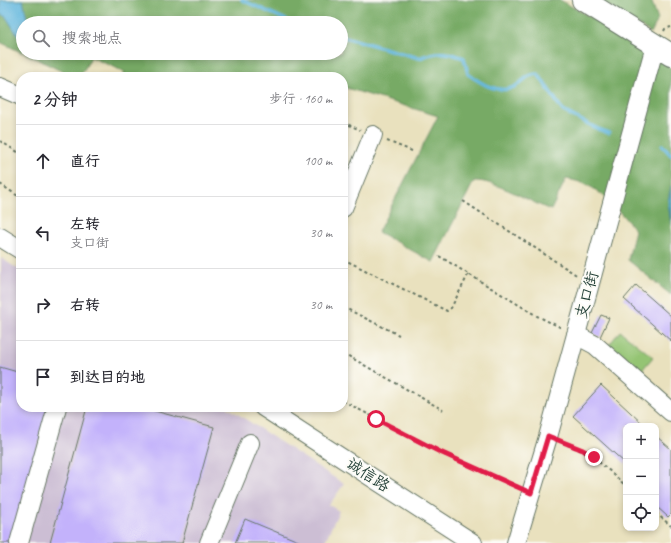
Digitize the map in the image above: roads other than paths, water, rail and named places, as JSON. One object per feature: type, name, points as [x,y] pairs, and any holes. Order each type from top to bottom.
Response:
[{"type":"main road","points":[[583,0],[663,51]]},
{"type":"street","name":"支口街","points":[[516,543],[548,436],[590,284],[663,51]]},
{"type":"street","points":[[0,87],[16,94]]},
{"type":"street","points":[[348,196],[373,135]]},
{"type":"street","points":[[0,237],[16,247]]},
{"type":"street","points":[[576,335],[595,344],[671,412]]},
{"type":"street","points":[[19,543],[56,412]]},
{"type":"street","name":"诚信路","points":[[271,412],[473,543]]},
{"type":"street","points":[[209,543],[250,443]]},
{"type":"water","points":[[0,0],[23,0],[26,16],[16,16],[16,33],[6,17],[0,14]]},
{"type":"water","points":[[671,186],[671,225],[668,202]]},
{"type":"waterway","points":[[242,0],[277,16]]},
{"type":"waterway","points":[[348,38],[419,58],[436,53],[446,53],[464,58],[468,74],[484,84],[496,89],[502,90],[514,87],[527,77],[538,74],[563,111],[609,133]]},
{"type":"waterway","points":[[662,145],[671,155]]}]
